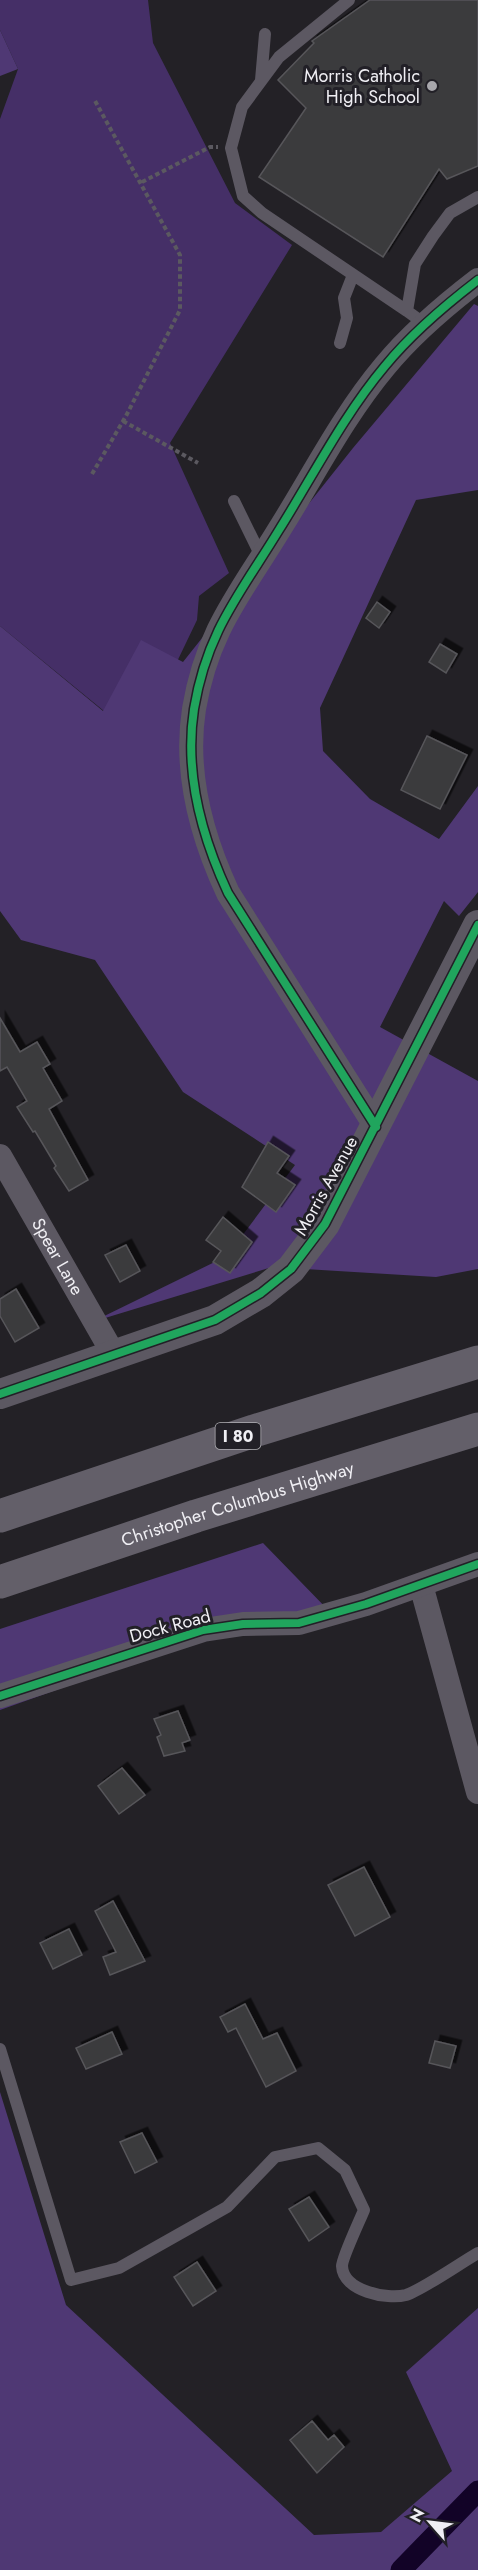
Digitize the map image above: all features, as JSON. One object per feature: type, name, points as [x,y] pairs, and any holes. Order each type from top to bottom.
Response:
[{"type":"highway","name":"I 80","points":[[0,1516],[254,1431],[478,1362]]},
{"type":"highway","name":"Christopher Columbus Highway","points":[[0,1582],[195,1516],[478,1429]]},
{"type":"street","points":[[376,1127],[228,893],[212,859],[200,823],[193,786],[191,748],[194,711],[201,674],[213,638],[230,604],[262,558],[356,405],[416,317],[478,280]]},
{"type":"street","name":"Morris Avenue","points":[[0,1394],[215,1320],[261,1293],[291,1269],[325,1224],[478,925]]},
{"type":"street","name":"Spear Lane","points":[[0,1156],[114,1355]]},
{"type":"street","name":"Dock Road","points":[[0,1696],[203,1630],[243,1624],[298,1623],[366,1605],[478,1564]]},
{"type":"street","points":[[421,1584],[478,1792]]},
{"type":"lane","points":[[349,0],[279,57],[242,107],[231,148],[243,196],[262,213],[416,317]]},
{"type":"lane","points":[[261,80],[265,34]]},
{"type":"lane","points":[[416,317],[415,264],[450,213],[478,197]]},
{"type":"lane","points":[[340,343],[347,318],[344,298],[354,275]]},
{"type":"lane","points":[[234,501],[262,558]]},
{"type":"lane","points":[[0,2049],[71,2280],[119,2268],[227,2207],[275,2157],[318,2148],[345,2170],[364,2210],[342,2264],[345,2277],[355,2287],[375,2294],[406,2295],[478,2253]]},
{"type":"path","points":[[92,474],[123,421],[180,310],[180,255],[142,182],[94,99]]},
{"type":"path","points":[[142,182],[210,147]]},
{"type":"path","points":[[123,421],[198,464]]},
{"type":"shaded area","points":[[0,0],[148,0],[153,43],[235,203],[292,245],[170,443],[229,573],[199,596],[197,620],[173,670],[104,711],[0,626],[0,119],[18,69],[0,30]]},
{"type":"shaded area","points":[[0,30],[18,69],[0,76]]},
{"type":"shaded area","points":[[474,304],[478,306],[478,490],[416,500],[320,708],[323,751],[370,799],[439,839],[478,786],[478,892],[459,916],[444,901],[380,1027],[478,1081],[478,1269],[436,1277],[272,1267],[92,1322],[227,1256],[295,1165],[183,1092],[95,960],[21,940],[0,911],[0,626],[103,711],[141,640],[183,662],[353,448]]},
{"type":"shaded area","points":[[263,1543],[331,1613],[216,1633],[0,1710],[0,1629]]},
{"type":"shaded area","points":[[0,2092],[66,2305],[314,2535],[381,2532],[452,2471],[406,2372],[478,2308],[478,2570],[0,2570]]},
{"type":"building","points":[[370,0],[478,0],[478,166],[447,179],[439,169],[383,257],[259,177],[306,108],[278,80],[314,43],[312,41]]},
{"type":"building","points":[[377,602],[390,612],[379,628],[366,618]]},
{"type":"building","points":[[440,644],[457,654],[446,673],[429,662]]},
{"type":"building","points":[[427,736],[467,755],[440,809],[401,790]]},
{"type":"building","points":[[0,1018],[20,1052],[37,1042],[50,1064],[43,1068],[62,1101],[49,1109],[88,1180],[69,1191],[35,1131],[33,1132],[17,1107],[27,1101],[7,1067],[0,1071]]},
{"type":"building","points":[[268,1142],[289,1156],[277,1173],[295,1185],[276,1212],[242,1187]]},
{"type":"building","points":[[223,1217],[252,1242],[230,1273],[213,1262],[221,1251],[206,1240]]},
{"type":"building","points":[[126,1245],[140,1271],[120,1282],[105,1255]]},
{"type":"building","points":[[16,1289],[39,1328],[15,1342],[0,1316],[0,1299]]},
{"type":"building","points":[[178,1711],[190,1740],[182,1743],[185,1751],[164,1756],[157,1737],[161,1735],[154,1719]]},
{"type":"building","points":[[122,1768],[145,1795],[119,1814],[98,1786]]},
{"type":"building","points":[[364,1867],[390,1917],[355,1936],[328,1885]]},
{"type":"building","points":[[113,1901],[145,1961],[110,1975],[103,1957],[116,1952],[95,1911]]},
{"type":"building","points":[[69,1929],[82,1955],[53,1969],[40,1943]]},
{"type":"building","points":[[245,2004],[263,2039],[277,2033],[296,2071],[266,2087],[236,2028],[228,2032],[220,2017]]},
{"type":"building","points":[[112,2032],[122,2054],[86,2069],[76,2048]]},
{"type":"building","points":[[435,2041],[456,2046],[450,2068],[429,2063]]},
{"type":"building","points":[[142,2133],[157,2162],[135,2173],[120,2142]]},
{"type":"building","points":[[309,2197],[329,2227],[309,2241],[289,2209]]},
{"type":"building","points":[[197,2262],[216,2291],[193,2306],[174,2277]]},
{"type":"building","points":[[312,2421],[328,2440],[334,2435],[344,2447],[317,2473],[290,2440]]},
{"type":"waterway","points":[[401,2570],[478,2491]]},
{"type":"cycle path","points":[[376,1127],[228,893],[210,849],[197,803],[191,757],[191,733],[200,682],[216,635],[238,594],[329,446],[370,385],[406,342],[478,280]]},
{"type":"cycle path","points":[[0,1394],[215,1320],[261,1293],[291,1269],[325,1224],[478,925]]},
{"type":"cycle path","points":[[0,1696],[203,1630],[243,1624],[299,1623],[366,1604],[478,1564]]},
{"type":"place","name":"Morris Catholic High School","points":[[432,86]]}]
